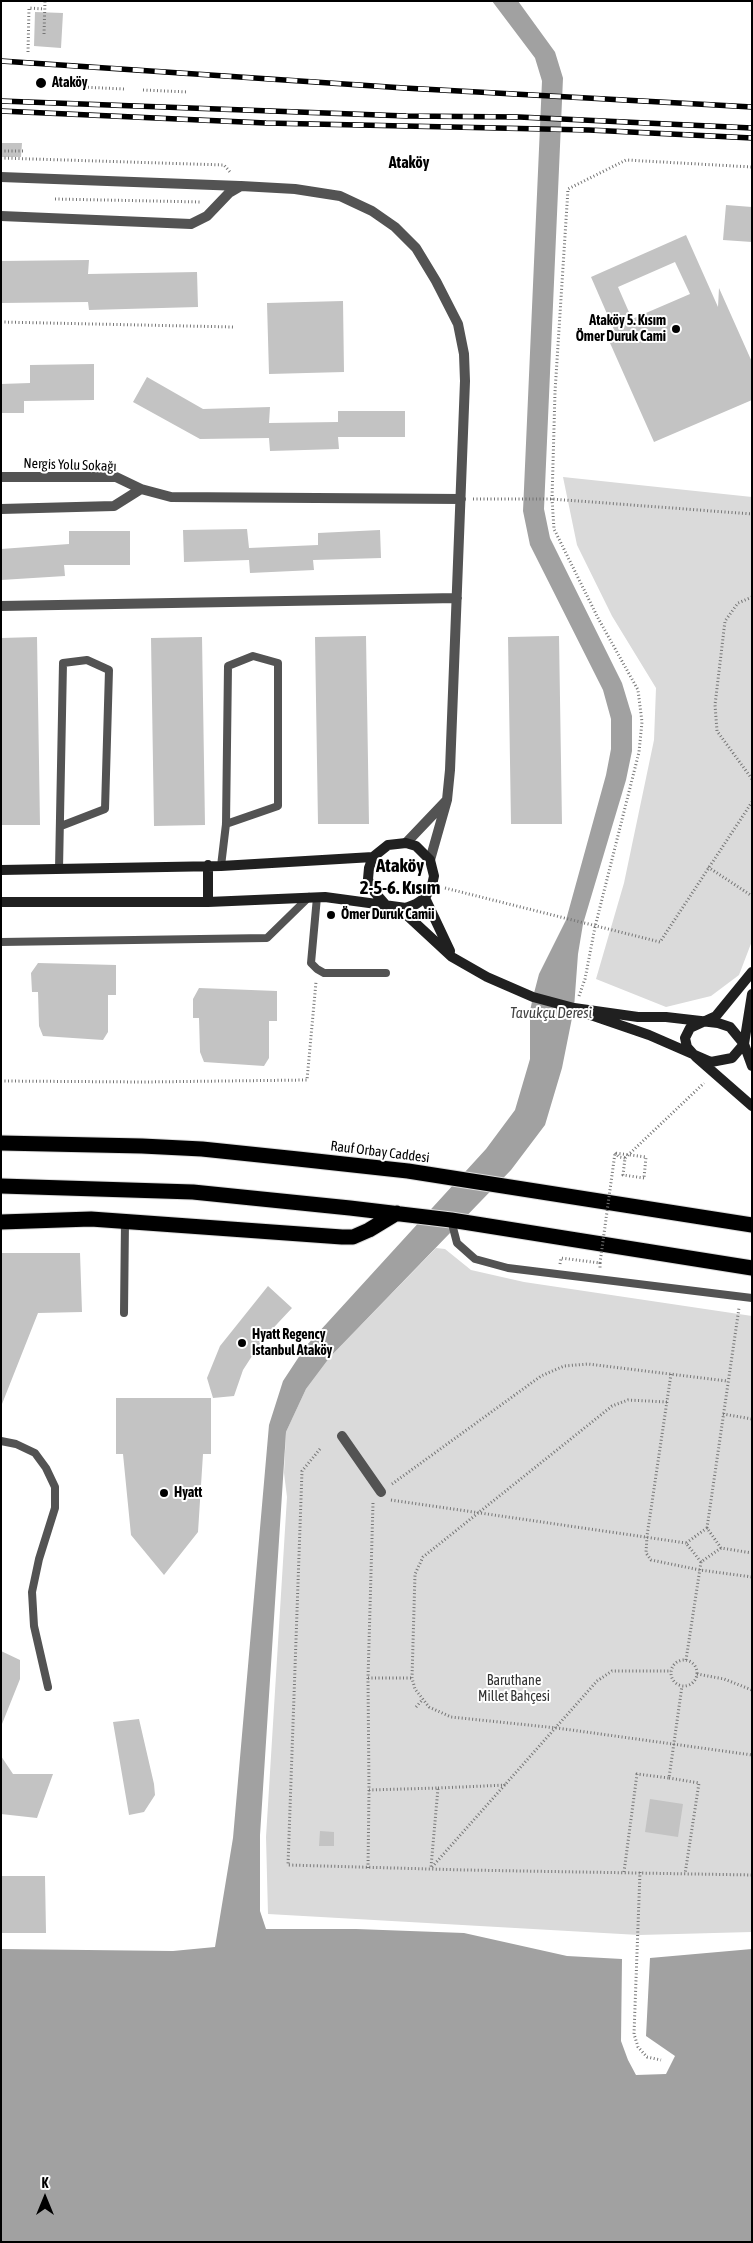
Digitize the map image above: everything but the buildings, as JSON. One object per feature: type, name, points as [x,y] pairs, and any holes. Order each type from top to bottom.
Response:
[{"type":"highway","name":"Rauf Orbay Caddesi","points":[[1,1143],[202,1149],[408,1172],[752,1225]]},
{"type":"highway","points":[[1,1186],[193,1192],[398,1214],[451,1220],[752,1268]]},
{"type":"highway","points":[[1,1222],[91,1219],[353,1237],[398,1214]]},
{"type":"street","points":[[1,177],[295,189],[340,196],[372,211],[395,227],[416,248],[436,281],[458,324],[464,354],[465,381],[450,770],[447,800],[430,860]]},
{"type":"street","points":[[1,216],[191,224],[207,216],[220,202],[241,186]]},
{"type":"street","name":"Nergis Yolu Sokağı","points":[[1,477],[116,477],[141,489],[171,497],[461,499]]},
{"type":"street","points":[[1,509],[114,506],[141,489]]},
{"type":"street","points":[[1,606],[457,598]]},
{"type":"street","points":[[406,843],[447,800]]},
{"type":"street","points":[[1,902],[208,902],[313,897],[386,904],[406,908],[425,898],[432,885],[433,868],[430,860],[416,846],[406,843],[388,846],[374,857],[369,868],[368,879],[371,888],[386,904]]},
{"type":"street","points":[[1,870],[222,866],[374,857]]},
{"type":"street","points":[[208,865],[208,902]]},
{"type":"street","points":[[425,898],[452,957]]},
{"type":"street","points":[[398,907],[452,957],[487,977],[533,997],[574,1008],[638,1017],[702,1020],[730,1027],[744,1044],[752,1066]]},
{"type":"street","points":[[752,972],[716,1016],[702,1020],[690,1028],[685,1038],[687,1047],[696,1057],[752,1106]]},
{"type":"street","points":[[574,1008],[583,1014],[678,1047],[696,1057],[711,1062],[732,1058],[744,1044],[752,994]]},
{"type":"street","points":[[342,1436],[377,1495]]},
{"type":"lane","points":[[222,866],[226,824],[228,666],[253,656],[278,663],[278,806],[226,824]]},
{"type":"lane","points":[[59,869],[64,662],[87,660],[109,670],[105,809],[61,826]]},
{"type":"lane","points":[[1,942],[267,938],[313,897]]},
{"type":"lane","points":[[313,897],[311,963],[324,973],[386,973]]},
{"type":"lane","points":[[451,1220],[458,1243],[475,1259],[508,1268],[752,1298]]},
{"type":"lane","points":[[124,1313],[125,1221]]},
{"type":"lane","points":[[1,1441],[16,1444],[35,1453],[46,1468],[55,1487],[55,1508],[38,1559],[32,1592],[34,1626],[48,1687]]},
{"type":"path","points":[[44,1],[44,34]]},
{"type":"path","points":[[28,52],[29,8],[44,9]]},
{"type":"path","points":[[81,87],[124,89]]},
{"type":"path","points":[[143,90],[188,92]]},
{"type":"path","points":[[1,150],[24,151]]},
{"type":"path","points":[[1,158],[224,165],[241,186]]},
{"type":"path","points":[[574,1008],[586,979],[595,927],[640,752],[642,722],[638,690],[598,618],[554,529],[552,499],[555,392],[568,190],[626,160],[752,167]]},
{"type":"path","points":[[55,199],[220,202]]},
{"type":"path","points":[[1,322],[233,327]]},
{"type":"path","points":[[461,499],[552,499],[752,514]]},
{"type":"path","points":[[752,597],[738,602],[725,621],[715,704],[716,731],[752,779]]},
{"type":"path","points":[[432,885],[660,942],[752,802]]},
{"type":"path","points":[[708,867],[752,896]]},
{"type":"path","points":[[1,1081],[307,1080],[317,969]]},
{"type":"path","points":[[616,1154],[646,1157],[644,1178],[623,1175],[625,1158],[715,1073]]},
{"type":"path","points":[[616,1154],[619,1157],[625,1158]]},
{"type":"path","points":[[561,1258],[600,1263],[616,1154]]},
{"type":"path","points":[[721,1548],[707,1528],[740,1296]]},
{"type":"path","points":[[377,1495],[541,1376],[564,1366],[588,1364],[727,1382]]},
{"type":"path","points":[[671,1374],[646,1553],[651,1560],[700,1570],[752,1577]]},
{"type":"path","points":[[667,1402],[628,1400],[612,1406],[423,1557],[415,1574],[412,1678],[415,1689],[429,1708],[452,1717],[557,1728],[674,1746],[752,1755]]},
{"type":"path","points":[[722,1414],[752,1419]]},
{"type":"path","points":[[320,1449],[302,1471],[288,1864],[368,1868],[752,1875]]},
{"type":"path","points":[[377,1495],[478,1512],[686,1542],[707,1528]]},
{"type":"path","points":[[368,1868],[368,1678],[377,1495]]},
{"type":"path","points":[[686,1542],[701,1562],[686,1660]]},
{"type":"path","points":[[701,1562],[721,1548],[752,1553]]},
{"type":"path","points":[[686,1660],[675,1664],[671,1671],[675,1682],[682,1686],[690,1684],[697,1674]]},
{"type":"path","points":[[686,1660],[694,1666],[697,1674]]},
{"type":"path","points":[[431,1868],[597,1681],[612,1671],[671,1671]]},
{"type":"path","points":[[697,1674],[724,1679],[752,1690]]},
{"type":"path","points":[[368,1678],[412,1678]]},
{"type":"path","points":[[669,1778],[682,1686]]},
{"type":"path","points":[[416,1707],[423,1699]]},
{"type":"path","points":[[624,1872],[637,1774],[699,1783],[685,1874]]},
{"type":"path","points":[[369,1790],[507,1784]]},
{"type":"path","points":[[431,1868],[438,1788]]},
{"type":"path","points":[[640,1872],[634,2034],[638,2047],[647,2057],[661,2060]]},
{"type":"green space","points":[[563,477],[752,497],[752,941],[739,975],[711,996],[666,1007],[596,979],[624,883],[654,740],[656,688],[612,616],[577,545]]},
{"type":"green space","name":"Baruthane Millet Bahçesi","points":[[436,1248],[445,1249],[471,1270],[524,1282],[752,1316],[752,1932],[639,1935],[268,1914],[266,1837],[287,1497],[284,1473],[286,1432],[306,1389],[330,1357]]},
{"type":"water","name":"Tavukçu Deresi","points":[[492,1],[518,1],[555,52],[563,78],[544,509],[550,538],[622,683],[632,716],[632,751],[626,780],[583,924],[578,954],[574,1008],[562,1068],[545,1125],[511,1170],[330,1357],[306,1389],[286,1432],[260,1835],[260,1911],[266,1929],[356,1929],[464,1933],[567,1956],[622,1959],[621,2041],[636,2075],[666,2074],[675,2056],[646,2036],[650,1958],[752,1949],[752,2242],[1,2242],[1,1949],[173,1951],[215,1947],[233,1838],[269,1425],[283,1381],[306,1346],[486,1149],[515,1110],[530,1059],[530,1011],[539,974],[566,920],[606,775],[611,749],[611,719],[603,690],[530,545],[523,511],[542,81],[535,58]]},
{"type":"railway","points":[[1,61],[404,88],[752,107]]},
{"type":"railway","points":[[1,101],[406,116],[519,117],[752,128]]},
{"type":"railway","points":[[1,111],[266,123],[589,130],[752,138]]},
{"type":"place","name":"Ataköy","points":[[41,83]]},
{"type":"place","name":"Ataköy 5. Kısım Ömer Duruk Cami","points":[[676,329]]},
{"type":"place","name":"Ömer Duruk Camii","points":[[331,915]]},
{"type":"place","name":"Hyatt Regency Istanbul Ataköy","points":[[242,1343]]},
{"type":"place","name":"Hyatt","points":[[164,1493]]},
{"type":"district","name":"Ataköy","points":[[409,163]]},
{"type":"district","name":"Ataköy 2-5-6. Kısım","points":[[400,877]]}]
